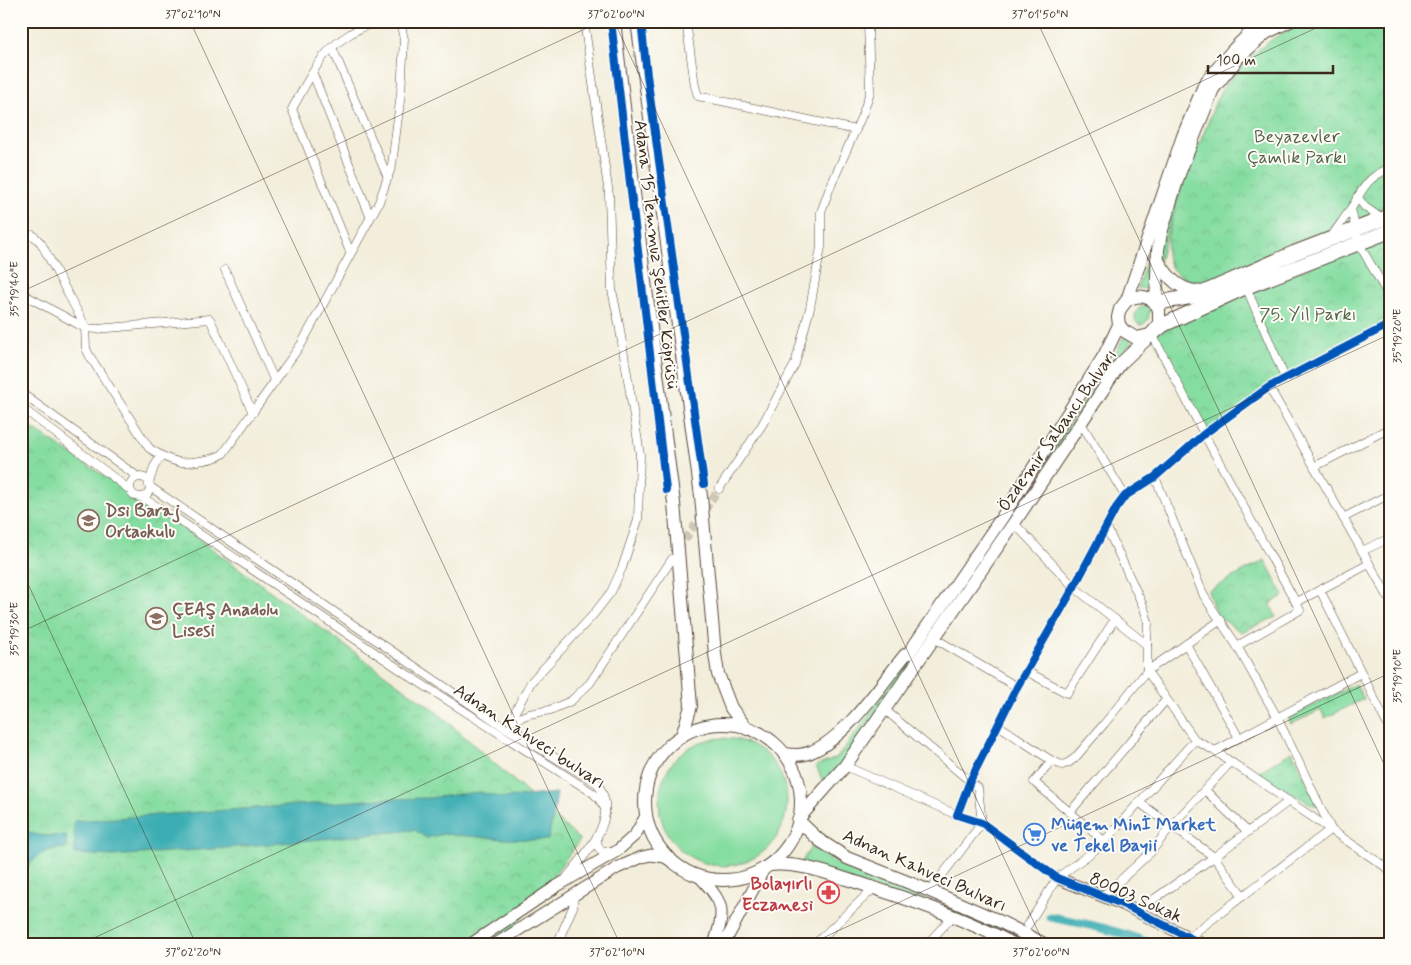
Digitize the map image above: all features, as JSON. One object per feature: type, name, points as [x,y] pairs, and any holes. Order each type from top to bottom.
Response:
[{"type":"highway","points":[[1156,303],[1196,296],[1329,239],[1386,218]]},
{"type":"highway","points":[[1152,334],[1163,325],[1246,287],[1390,232]]},
{"type":"main road","name":"Adana 15 Temmuz Şehitler Köprüsü","points":[[614,21],[640,244],[672,490],[691,706],[682,736]]},
{"type":"main road","name":"Adana 15 Temmuz Şehitler Köprüsü","points":[[637,21],[700,485],[714,654],[718,674],[730,708],[747,729]]},
{"type":"main road","name":"Özdemir Sabancı Bulvarı","points":[[799,819],[845,766],[1014,523],[1120,364],[1152,334],[1159,323],[1159,310],[1156,303],[1161,233],[1179,174],[1212,89],[1240,56],[1266,33],[1290,21]]},
{"type":"main road","name":"Özdemir Sabancı Bulvarı","points":[[784,754],[810,753],[835,737],[862,709],[905,655],[909,653],[1003,516],[1104,356],[1119,325],[1120,309],[1127,300],[1183,136],[1205,83],[1233,50],[1263,23]]},
{"type":"main road","points":[[1158,259],[1168,276],[1175,283],[1189,290],[1205,292]]},
{"type":"main road","points":[[1127,300],[1135,296],[1143,296],[1150,298],[1156,303]]},
{"type":"main road","points":[[1119,325],[1124,331],[1136,338],[1152,334]]},
{"type":"main road","points":[[712,725],[737,726],[769,740],[784,754],[792,767],[800,787],[799,819],[790,841],[783,851],[766,867],[742,878],[730,880],[700,877],[670,861],[653,837],[646,816],[646,788],[654,765],[671,744],[682,736],[712,725]]},
{"type":"main road","name":"Adnan Kahveci Bulvarı","points":[[799,819],[819,840],[847,858],[930,890],[997,920],[1044,944]]},
{"type":"main road","name":"Adnan Kahveci Bulvarı","points":[[766,867],[785,863],[874,888],[953,916],[1013,944]]},
{"type":"street","points":[[350,252],[292,109],[323,57],[332,47],[346,37],[378,21]]},
{"type":"street","points":[[21,238],[33,235],[41,243],[84,324],[86,348],[89,356],[150,448],[161,456],[179,462],[218,457],[223,454],[254,413],[306,335],[379,202],[392,165],[401,93],[404,39],[401,26],[395,21]]},
{"type":"street","points":[[513,720],[531,682],[593,615],[611,592],[622,568],[638,520],[640,454],[620,324],[612,290],[609,196],[584,21]]},
{"type":"street","points":[[686,21],[698,96],[856,130]]},
{"type":"street","points":[[719,489],[762,425],[795,364],[810,308],[821,247],[821,212],[870,92],[868,21]]},
{"type":"street","points":[[332,47],[388,178]]},
{"type":"street","points":[[313,74],[370,216]]},
{"type":"street","points":[[1329,239],[1351,209],[1363,186],[1376,173],[1390,168]]},
{"type":"street","points":[[1357,196],[1365,207],[1386,218]]},
{"type":"street","points":[[1351,209],[1359,244],[1390,298]]},
{"type":"street","points":[[225,270],[275,382]]},
{"type":"street","points":[[1246,287],[1285,378]]},
{"type":"street","points":[[21,293],[85,328],[97,329],[210,319],[254,413]]},
{"type":"street","points":[[957,815],[970,781],[1017,687],[1116,508],[1125,496],[1155,477],[1204,434],[1268,387],[1390,324]]},
{"type":"street","points":[[1152,334],[1300,610],[1237,646]]},
{"type":"street","points":[[1268,387],[1390,600]]},
{"type":"street","points":[[21,393],[149,484]]},
{"type":"street","points":[[21,407],[130,490],[134,496],[141,497],[147,495],[154,467],[161,456]]},
{"type":"street","points":[[1081,422],[1125,496]]},
{"type":"street","points":[[1314,467],[1390,428]]},
{"type":"street","points":[[130,490],[132,480],[154,467]]},
{"type":"street","points":[[1155,477],[1204,596],[1237,646],[1277,717],[1331,829]]},
{"type":"street","name":"Adnan Kahveci bulvarı","points":[[149,484],[501,724],[597,783],[604,794],[604,808]]},
{"type":"street","name":"Adnan Kahveci bulvarı","points":[[141,497],[414,679],[593,793],[604,808]]},
{"type":"street","points":[[1343,518],[1382,498]]},
{"type":"street","points":[[1014,523],[1074,587],[1147,644]]},
{"type":"street","points":[[1106,526],[1144,608],[1148,622],[1147,671],[1195,740],[1215,751],[1390,870]]},
{"type":"street","points":[[1362,552],[1390,538]]},
{"type":"street","points":[[501,724],[529,714],[550,710],[571,700],[590,683],[672,560]]},
{"type":"street","points":[[1297,602],[1369,564]]},
{"type":"street","points":[[1320,590],[1389,728]]},
{"type":"street","points":[[1026,671],[1067,693],[1115,619]]},
{"type":"street","points":[[998,725],[1052,761],[1062,764],[1068,763],[1075,758],[1147,671],[1221,620]]},
{"type":"street","points":[[934,638],[1017,687]]},
{"type":"street","points":[[1186,644],[1239,738]]},
{"type":"street","points":[[1215,751],[1361,673]]},
{"type":"street","points":[[1070,812],[1166,700]]},
{"type":"street","points":[[884,709],[978,788],[982,823],[930,890]]},
{"type":"street","points":[[1028,925],[1057,878],[1099,847],[1195,740]]},
{"type":"street","points":[[1052,761],[1034,782],[1104,841]]},
{"type":"street","points":[[1102,897],[1151,852],[1171,826],[1230,763]]},
{"type":"street","points":[[845,766],[957,815],[982,823],[1057,878]]},
{"type":"street","points":[[1205,790],[1248,832]]},
{"type":"street","points":[[1137,911],[1289,801]]},
{"type":"street","points":[[1140,803],[1214,857],[1243,896]]},
{"type":"street","points":[[563,882],[597,837],[604,822],[604,808]]},
{"type":"street","points":[[471,944],[563,882],[617,851],[635,835],[646,816]]},
{"type":"street","points":[[1188,937],[1331,829]]},
{"type":"street","points":[[597,837],[598,847],[602,852],[617,851]]},
{"type":"street","points":[[496,944],[617,868],[651,855],[665,857],[670,861]]},
{"type":"street","points":[[724,944],[766,867]]},
{"type":"street","points":[[700,877],[718,900],[722,910],[714,944]]},
{"type":"street","name":"80003 Sokak","points":[[1057,878],[1137,911],[1202,944]]},
{"type":"street","points":[[815,944],[874,888]]},
{"type":"street","points":[[556,944],[573,907],[574,895]]},
{"type":"street","points":[[927,944],[953,916]]},
{"type":"green space","points":[[1274,21],[1279,21],[1209,87],[1151,289],[1137,288],[1208,86]]},
{"type":"green space","name":"Beyazevler Çamlık Parkı","points":[[1312,21],[1390,21],[1390,210],[1199,283],[1184,278],[1176,273],[1168,260],[1169,232],[1180,192],[1218,96],[1242,66],[1262,47],[1285,32]]},
{"type":"green space","name":"75. Yıl Parkı","points":[[1390,233],[1390,324],[1285,378],[1204,434],[1152,334]]},
{"type":"green space","points":[[1148,305],[1150,309],[1148,320],[1142,325],[1138,324],[1135,320],[1135,314],[1139,308]]},
{"type":"green space","points":[[1124,336],[1133,341],[1120,356],[994,543],[840,765],[823,782],[816,766],[837,758],[863,723],[1040,468],[1116,353]]},
{"type":"green space","points":[[21,421],[186,530],[438,713],[580,840],[504,942],[21,944]]},
{"type":"green space","points":[[1265,560],[1284,596],[1270,603],[1276,617],[1241,632],[1219,617],[1208,591]]},
{"type":"green space","points":[[1356,684],[1364,699],[1325,718],[1321,710],[1291,724],[1288,718]]},
{"type":"green space","points":[[723,738],[736,739],[748,743],[768,757],[782,777],[786,789],[786,815],[782,827],[768,847],[748,861],[736,865],[723,866],[710,865],[698,861],[678,847],[664,827],[660,815],[659,802],[660,789],[664,777],[678,757],[698,743],[710,739]]},
{"type":"green space","points":[[1292,751],[1317,803],[1315,806],[1256,774]]},
{"type":"green space","points":[[811,847],[843,867],[1005,930],[1030,944],[1022,944],[1003,933],[801,863]]},
{"type":"water","points":[[479,792],[504,798],[557,793],[548,840],[503,839],[444,834],[426,838],[415,830],[226,848],[112,856],[75,854],[74,821],[382,799],[428,798]]},
{"type":"water","points":[[21,827],[37,835],[66,835],[67,848],[51,850],[37,857],[27,868],[21,883]]},
{"type":"waterway","points":[[1050,917],[1102,928],[1152,944]]},
{"type":"tunnel","points":[[678,550],[719,489]]},
{"type":"cycle path","points":[[611,21],[666,490]]},
{"type":"cycle path","points":[[641,21],[704,484]]},
{"type":"cycle path","points":[[1202,944],[1122,904],[1057,878],[982,823],[957,815],[970,781],[1017,687],[1116,508],[1125,496],[1155,477],[1204,434],[1269,387],[1390,324]]},
{"type":"place","name":"Dsi Baraj Ortaokulu","points":[[89,520]]},
{"type":"place","name":"ÇEAŞ Anadolu Lisesi","points":[[156,619]]},
{"type":"place","name":"Mügem Minİ Market ve Tekel Bayii","points":[[1035,834]]},
{"type":"place","name":"Bolayırlı Eczanesi","points":[[829,893]]}]
